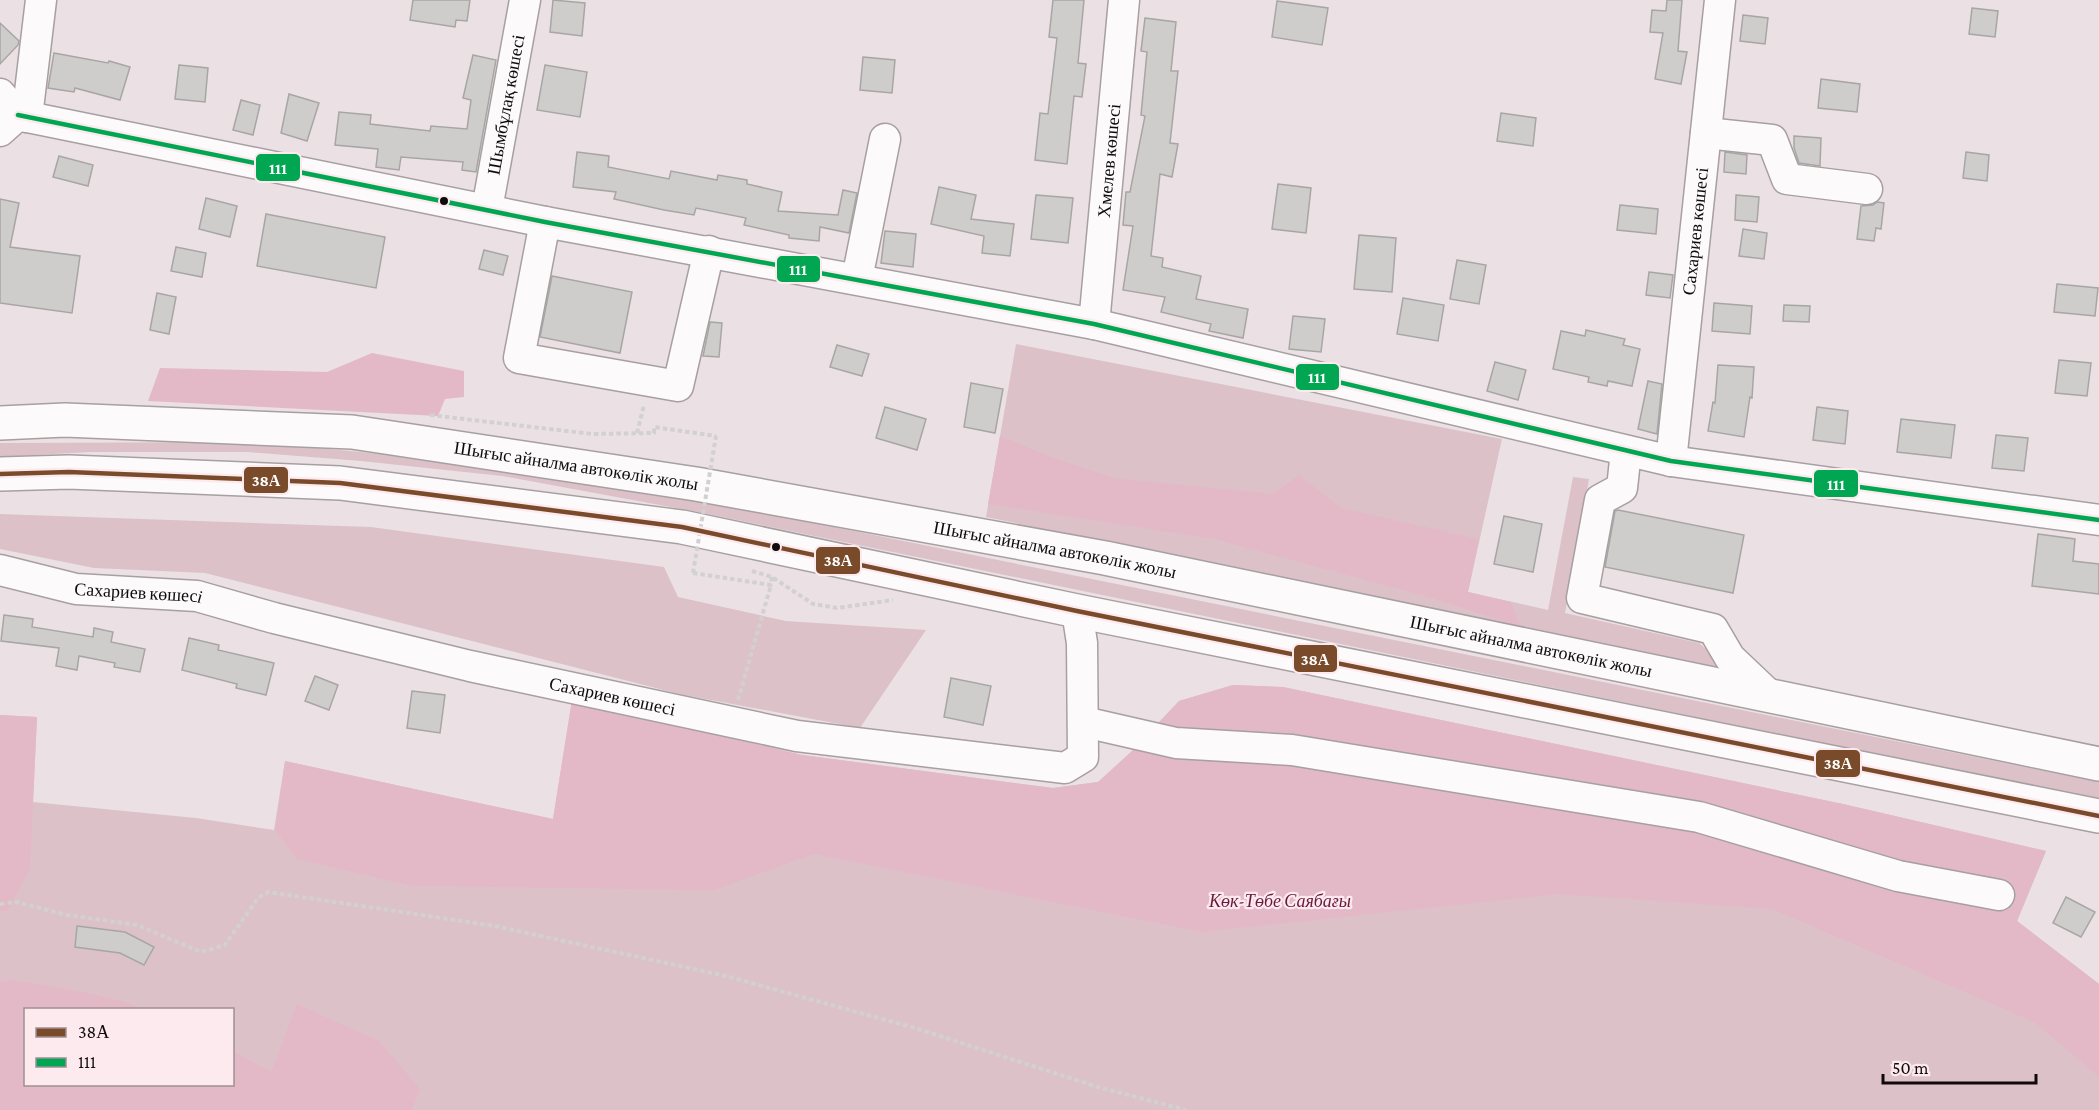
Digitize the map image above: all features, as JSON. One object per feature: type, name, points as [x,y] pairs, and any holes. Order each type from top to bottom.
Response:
[{"type":"main road","name":"Шығыс айналма автокөлік жолы","points":[[0,423],[65,420],[352,432],[675,480],[1105,558],[2099,764]]},
{"type":"main road","points":[[0,474],[69,472],[340,483],[682,527],[1077,611],[2099,816]]},
{"type":"street","points":[[42,0],[11,114],[545,222],[1094,324],[1671,461],[2099,520]]},
{"type":"street","name":"Шымбұлақ көшесі","points":[[487,209],[525,0]]},
{"type":"street","name":"Хмелев көшесі","points":[[1094,324],[1124,0]]},
{"type":"street","name":"Сахариев көшесі","points":[[1671,461],[1720,0]]},
{"type":"street","points":[[1706,133],[1772,140],[1787,179],[1867,189]]},
{"type":"street","points":[[857,279],[885,139]]},
{"type":"street","points":[[545,222],[519,358],[678,386],[709,251]]},
{"type":"street","points":[[1626,451],[1622,488],[1600,500],[1582,598],[1713,629],[1730,658],[1769,695]]},
{"type":"street","name":"Сахариев көшесі","points":[[0,570],[76,589],[197,596],[274,618],[470,666],[797,736],[1065,768],[1083,757],[1082,643],[1077,611]]},
{"type":"street","points":[[1084,722],[1176,743],[1292,750],[1699,817],[1898,876],[1999,895]]},
{"type":"path","points":[[668,429],[716,436],[693,573],[771,585]]},
{"type":"path","points":[[690,551],[700,555]]},
{"type":"path","points":[[751,571],[772,577],[813,604],[837,608],[904,599]]},
{"type":"path","points":[[731,722],[772,577]]},
{"type":"path","points":[[0,904],[16,902],[67,915],[137,925],[201,952],[225,945],[258,898],[268,892],[471,922],[726,976],[915,1028],[1098,1087],[1186,1110]]},
{"type":"green space","points":[[1016,344],[1502,439],[1468,592],[1548,610],[1573,477],[1589,479],[1565,613],[1699,643],[1730,670],[986,517]]},
{"type":"green space","points":[[372,353],[464,371],[464,397],[445,399],[438,416],[148,401],[160,368],[327,372]]},
{"type":"green space","points":[[1000,436],[1046,455],[1114,478],[1272,494],[1299,475],[1341,508],[1479,539],[1468,592],[1511,602],[1521,627],[1432,598],[1214,539],[988,504]]},
{"type":"green space","points":[[249,442],[502,468],[705,501],[2099,782],[2099,800],[703,513],[502,476],[248,452],[90,452],[0,457],[0,443]]},
{"type":"green space","points":[[0,514],[371,527],[664,567],[678,597],[786,621],[926,630],[860,728],[679,694],[205,573],[94,568],[0,549]]},
{"type":"green space","name":"Көк-Төбе Саябағы","points":[[1233,685],[1283,687],[1843,804],[2046,851],[2017,921],[2099,984],[2099,1110],[0,1110],[0,715],[37,717],[33,802],[196,818],[274,830],[285,761],[553,819],[572,700],[802,755],[1053,788],[1098,782],[1131,752],[1179,701]]},
{"type":"green space","points":[[1233,685],[1283,687],[1843,804],[2046,851],[2017,921],[2099,984],[2099,1077],[2034,1022],[1772,909],[1558,894],[1201,932],[814,854],[714,890],[412,886],[297,859],[275,830],[285,761],[553,819],[572,700],[802,755],[1053,788],[1098,782],[1131,752],[1179,701]]},
{"type":"green space","points":[[0,715],[37,717],[30,869],[8,910],[0,911]]},
{"type":"green space","points":[[11,980],[62,988],[142,1008],[24,1008],[24,1086],[234,1086],[234,1052],[271,1072],[297,1004],[379,1041],[420,1089],[412,1110],[0,1110],[0,982]]},
{"type":"building","points":[[413,0],[470,0],[467,21],[456,20],[455,27],[410,20]]},
{"type":"building","points":[[553,0],[585,3],[582,36],[550,32]]},
{"type":"building","points":[[1053,0],[1084,0],[1078,63],[1086,64],[1082,97],[1074,96],[1067,164],[1035,160],[1040,113],[1048,114],[1057,38],[1049,37]]},
{"type":"building","points":[[1667,0],[1682,0],[1678,51],[1687,52],[1681,84],[1655,79],[1663,33],[1650,32],[1652,10],[1666,11]]},
{"type":"building","points":[[1277,1],[1328,8],[1322,45],[1272,37]]},
{"type":"building","points":[[1972,8],[1998,11],[1995,37],[1969,34]]},
{"type":"building","points":[[1743,15],[1768,18],[1765,44],[1740,41]]},
{"type":"building","points":[[1145,18],[1176,22],[1171,71],[1178,71],[1170,143],[1178,144],[1172,177],[1160,174],[1151,256],[1163,258],[1162,267],[1201,276],[1196,299],[1248,309],[1243,338],[1209,331],[1211,324],[1161,312],[1165,297],[1123,290],[1133,226],[1123,225],[1126,192],[1130,192],[1145,116],[1141,115],[1147,52],[1141,51]]},
{"type":"building","points":[[0,23],[19,41],[0,64]]},
{"type":"building","points":[[54,53],[108,63],[109,61],[130,67],[120,100],[75,88],[74,92],[48,88]]},
{"type":"building","points":[[473,55],[496,60],[476,172],[462,170],[463,162],[401,157],[399,170],[376,167],[378,149],[335,145],[339,112],[371,115],[370,124],[430,131],[431,126],[467,129],[471,100],[463,98]]},
{"type":"building","points":[[863,57],[895,60],[892,93],[860,90]]},
{"type":"building","points":[[179,65],[208,68],[205,102],[175,99]]},
{"type":"building","points":[[545,65],[587,72],[580,117],[537,110]]},
{"type":"building","points":[[1821,79],[1860,84],[1857,112],[1818,108]]},
{"type":"building","points":[[289,94],[319,103],[307,141],[281,133]]},
{"type":"building","points":[[241,100],[260,105],[253,135],[233,130]]},
{"type":"building","points":[[1501,113],[1536,118],[1533,146],[1497,141]]},
{"type":"building","points":[[1794,136],[1821,138],[1820,166],[1799,163],[1794,148]]},
{"type":"building","points":[[577,152],[609,156],[608,167],[669,179],[671,171],[717,180],[718,175],[747,180],[747,184],[782,192],[778,211],[838,215],[843,190],[857,193],[849,233],[820,227],[819,241],[789,238],[789,235],[744,225],[746,218],[696,208],[694,215],[664,210],[614,199],[616,192],[573,187]]},
{"type":"building","points":[[1725,152],[1747,155],[1746,174],[1724,172]]},
{"type":"building","points":[[1966,152],[1989,155],[1987,181],[1963,178]]},
{"type":"building","points":[[59,156],[93,165],[88,186],[53,177]]},
{"type":"building","points":[[1278,184],[1311,188],[1306,233],[1272,229]]},
{"type":"building","points":[[939,187],[976,195],[971,219],[1014,224],[1010,256],[982,253],[984,236],[931,224]]},
{"type":"building","points":[[1036,195],[1073,198],[1068,243],[1031,239]]},
{"type":"building","points":[[1736,195],[1759,197],[1757,222],[1735,220]]},
{"type":"building","points":[[206,198],[237,206],[230,237],[199,229]]},
{"type":"building","points":[[0,199],[19,203],[10,247],[80,256],[72,313],[0,303]]},
{"type":"building","points":[[1877,202],[1884,203],[1881,229],[1876,228],[1874,241],[1857,239],[1861,206],[1873,205]]},
{"type":"building","points":[[1620,205],[1658,209],[1656,234],[1617,230]]},
{"type":"building","points":[[266,214],[385,237],[376,288],[257,266]]},
{"type":"building","points":[[1743,229],[1767,233],[1764,259],[1739,256]]},
{"type":"building","points":[[885,231],[916,234],[913,267],[881,263]]},
{"type":"building","points":[[1359,235],[1396,238],[1392,292],[1354,289]]},
{"type":"building","points":[[176,247],[206,253],[202,277],[171,271]]},
{"type":"building","points":[[484,250],[508,256],[503,275],[479,269]]},
{"type":"building","points":[[1457,260],[1486,265],[1479,304],[1450,299]]},
{"type":"building","points":[[1649,272],[1673,275],[1670,298],[1646,295]]},
{"type":"building","points":[[552,276],[632,292],[620,353],[540,337]]},
{"type":"building","points":[[2057,284],[2098,288],[2095,316],[2054,312]]},
{"type":"building","points":[[157,293],[176,297],[169,334],[150,330]]},
{"type":"building","points":[[1403,298],[1444,305],[1438,341],[1397,334]]},
{"type":"building","points":[[1714,303],[1752,306],[1750,334],[1712,331]]},
{"type":"building","points":[[1784,305],[1810,306],[1809,322],[1783,321]]},
{"type":"building","points":[[1293,316],[1325,319],[1321,352],[1289,349]]},
{"type":"building","points":[[710,322],[722,323],[719,357],[703,356]]},
{"type":"building","points":[[1586,330],[1625,339],[1623,345],[1640,349],[1632,386],[1608,381],[1607,386],[1588,382],[1589,377],[1553,369],[1561,331],[1585,336]]},
{"type":"building","points":[[837,345],[869,354],[862,376],[830,367]]},
{"type":"building","points":[[2059,360],[2091,363],[2087,396],[2055,393]]},
{"type":"building","points":[[1495,362],[1526,370],[1518,400],[1487,391]]},
{"type":"building","points":[[1718,365],[1754,367],[1752,398],[1750,397],[1744,437],[1708,431],[1713,402],[1715,403]]},
{"type":"building","points":[[1648,381],[1662,384],[1657,434],[1638,429]]},
{"type":"building","points":[[971,383],[1003,389],[995,433],[964,427]]},
{"type":"building","points":[[885,407],[926,419],[917,450],[876,438]]},
{"type":"building","points":[[1817,407],[1848,411],[1845,444],[1813,440]]},
{"type":"building","points":[[1901,419],[1955,425],[1951,458],[1897,452]]},
{"type":"building","points":[[1996,435],[2028,438],[2024,471],[1992,468]]},
{"type":"building","points":[[1615,511],[1744,535],[1733,593],[1605,567]]},
{"type":"building","points":[[1504,516],[1542,524],[1533,572],[1494,564]]},
{"type":"building","points":[[2038,534],[2075,539],[2073,561],[2099,564],[2099,594],[2032,586]]},
{"type":"building","points":[[4,615],[33,619],[32,627],[93,637],[94,628],[113,632],[111,642],[145,649],[140,672],[114,667],[115,663],[79,656],[77,670],[56,666],[59,648],[1,641]]},
{"type":"building","points":[[189,638],[219,645],[218,650],[274,663],[266,695],[236,688],[237,684],[182,670]]},
{"type":"building","points":[[315,676],[338,685],[329,710],[305,701]]},
{"type":"building","points":[[951,678],[991,686],[983,725],[944,717]]},
{"type":"building","points":[[412,691],[445,695],[440,733],[407,728]]},
{"type":"building","points":[[2066,897],[2095,912],[2081,937],[2053,923]]},
{"type":"building","points":[[77,926],[125,932],[154,947],[144,965],[120,953],[75,947]]},
{"type":"transit line","name":"111","points":[[18,115],[545,222],[1094,324],[1671,461],[2099,520]]},
{"type":"transit line","name":"38А","points":[[0,474],[69,472],[340,483],[682,527],[1077,611],[2099,816]]}]
